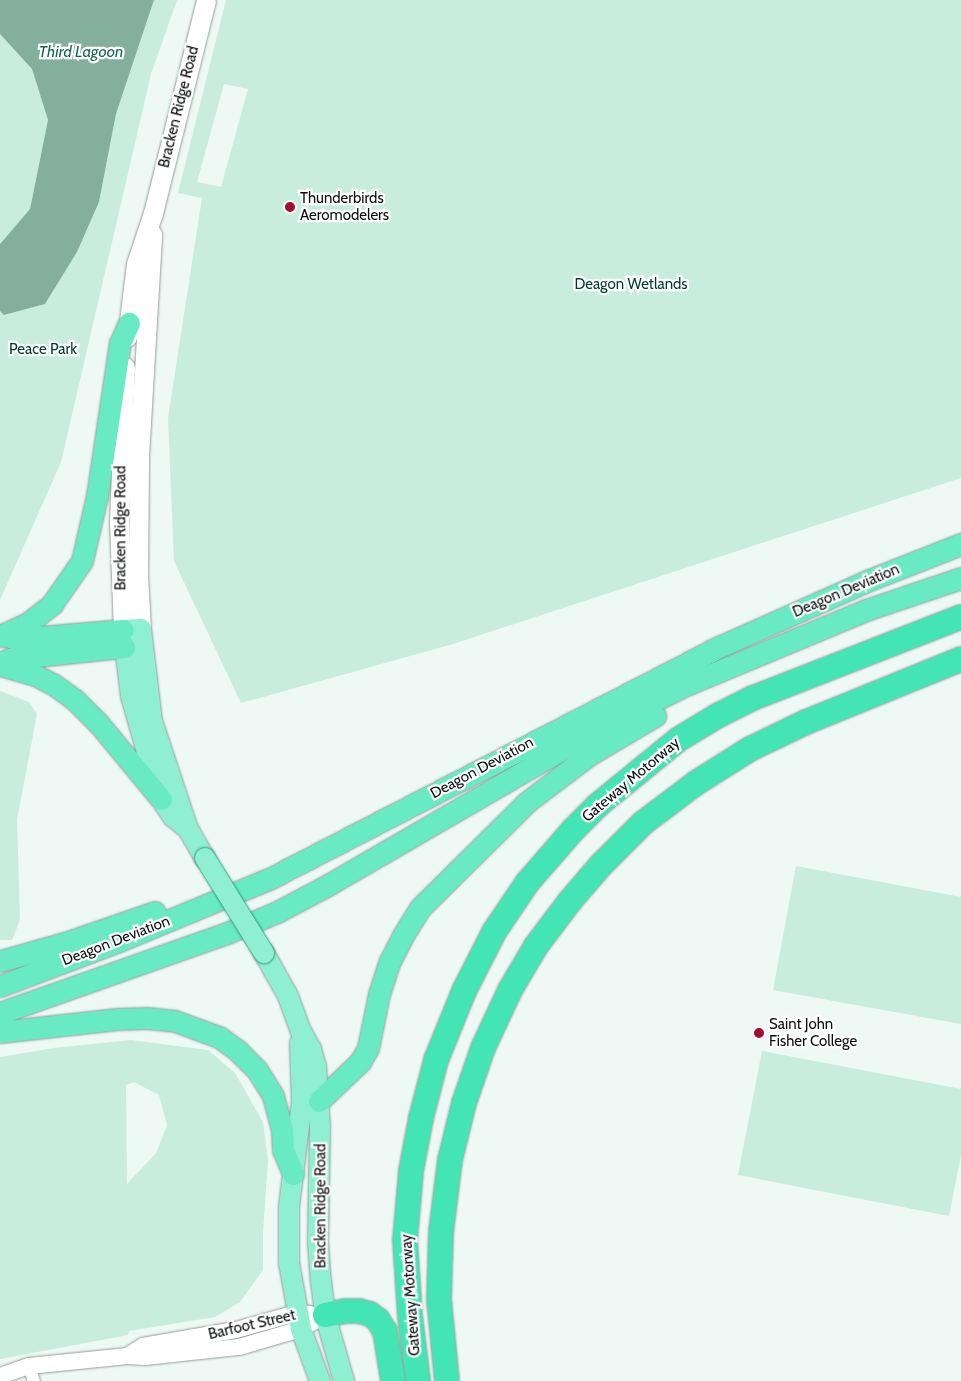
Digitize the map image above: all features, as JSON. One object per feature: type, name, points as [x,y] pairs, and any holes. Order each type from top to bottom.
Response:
[{"type":"highway","points":[[2,636],[28,623],[52,604],[82,562],[95,505],[120,343],[128,323]]},
{"type":"highway","name":"Deagon Deviation","points":[[0,986],[188,913],[277,875],[712,650],[867,581],[961,544]]},
{"type":"highway","name":"Deagon Deviation","points":[[0,1013],[227,933],[277,912],[343,877],[590,733],[686,685],[866,610],[961,578]]},
{"type":"highway","name":"Gateway Motorway","points":[[418,1381],[410,1316],[405,1240],[411,1171],[420,1118],[436,1060],[464,991],[494,932],[527,883],[573,830],[621,784],[679,740],[717,716],[753,698],[961,617]]},
{"type":"highway","points":[[2,636],[16,640],[132,638]]},
{"type":"highway","points":[[0,664],[9,659],[132,638]]},
{"type":"highway","name":"Gateway Motorway","points":[[446,1381],[440,1290],[441,1232],[450,1160],[464,1103],[483,1048],[510,990],[536,946],[600,865],[643,823],[696,783],[750,749],[798,726],[961,659]]},
{"type":"highway","points":[[0,664],[35,675],[53,684],[74,699],[99,724],[160,799]]},
{"type":"highway","points":[[319,1101],[360,1062],[368,1048],[379,994],[390,961],[420,908],[527,802],[589,755],[669,708],[686,685]]},
{"type":"highway","points":[[0,961],[68,942],[160,910],[188,913]]},
{"type":"highway","points":[[0,1032],[99,1021],[147,1018],[175,1021],[219,1037],[238,1051],[257,1070],[273,1096],[282,1130],[282,1150],[292,1174]]},
{"type":"highway","points":[[325,1315],[345,1310],[359,1311],[370,1314],[378,1320],[385,1331],[393,1381]]},
{"type":"main road","name":"Bracken Ridge Road","points":[[206,0],[153,213],[136,264],[124,372],[119,523],[132,638],[152,720],[188,830],[264,953],[288,996],[301,1031],[311,1049],[319,1101],[321,1165],[318,1242],[325,1315],[344,1381]]},
{"type":"main road","name":"Bracken Ridge Road","points":[[153,213],[152,266],[139,456],[138,550],[132,638],[131,696],[147,752],[160,787],[160,799],[173,817],[188,830]]},
{"type":"main road","name":"Bracken Ridge Road","points":[[301,1031],[299,1051],[302,1102],[292,1174],[287,1236],[289,1263],[299,1321],[320,1381]]},
{"type":"street","name":"Barfoot Street","points":[[0,1376],[32,1374],[127,1356],[143,1346],[299,1321],[325,1315]]},
{"type":"green space","name":"Peace Park","points":[[154,0],[177,0],[151,74],[61,462],[0,600],[0,311],[5,315],[45,304],[77,252],[99,202],[116,114]]},
{"type":"green space","name":"Deagon Wetlands","points":[[226,0],[961,0],[961,478],[453,644],[241,703],[174,561],[168,418],[202,198],[178,193]],"holes":[[[224,84],[248,89],[221,187],[197,182]]]},
{"type":"green space","points":[[0,34],[32,69],[48,120],[30,209],[0,244]]},
{"type":"green space","points":[[0,691],[29,702],[37,714],[17,820],[20,920],[12,940],[0,940]]},
{"type":"green space","points":[[796,866],[961,897],[961,1024],[773,990]]},
{"type":"green space","points":[[131,1040],[208,1050],[235,1073],[263,1122],[268,1160],[263,1233],[263,1270],[240,1302],[215,1317],[129,1331],[128,1335],[0,1359],[0,1057],[54,1048]],"holes":[[[134,1082],[159,1095],[167,1125],[156,1153],[127,1184],[126,1085]]]},
{"type":"green space","points":[[762,1051],[961,1089],[961,1155],[949,1216],[738,1175]]},
{"type":"water","name":"Third Lagoon","points":[[0,0],[154,0],[116,114],[99,202],[77,252],[45,304],[4,315],[0,311],[0,244],[30,209],[48,120],[32,69],[0,34]]},
{"type":"place","name":"Thunderbirds Aeromodelers","points":[[290,207]]},
{"type":"place","name":"Saint John Fisher College","points":[[759,1033]]}]
